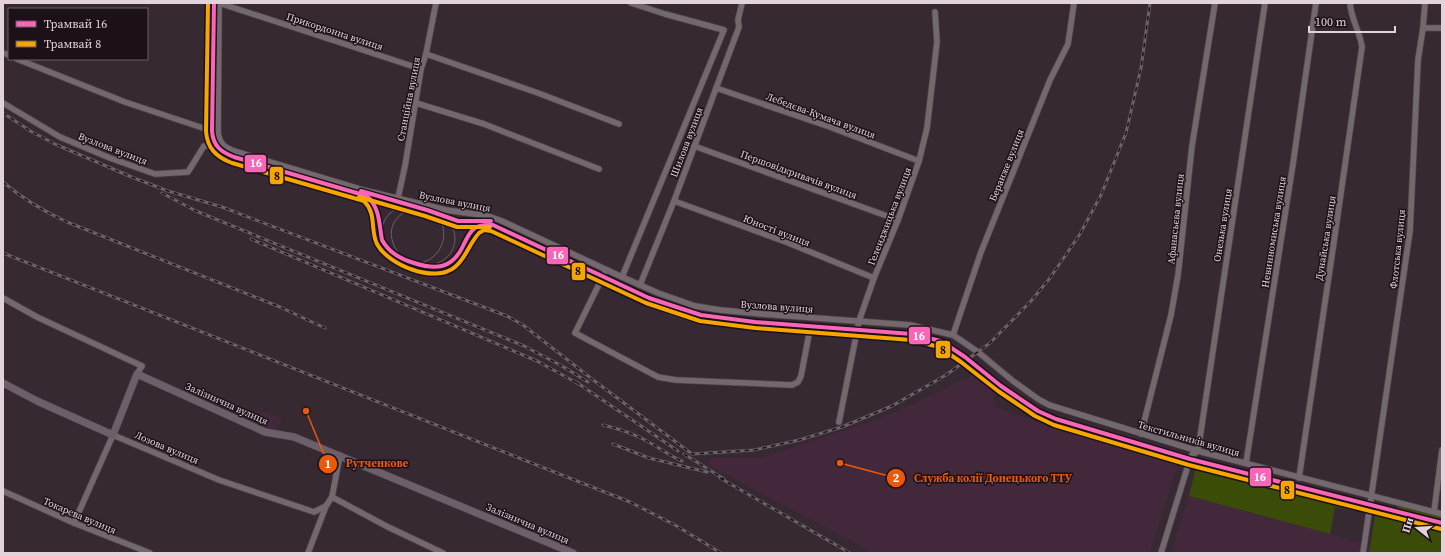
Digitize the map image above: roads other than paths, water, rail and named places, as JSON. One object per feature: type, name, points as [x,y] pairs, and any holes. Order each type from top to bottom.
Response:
[{"type":"main road","points":[[113,435],[137,374]]},
{"type":"main road","name":"Залізнична вулиця","points":[[137,374],[265,432],[294,437],[340,455],[573,553]]},
{"type":"main road","name":"Лозова вулиця","points":[[3,384],[113,435]]},
{"type":"street","points":[[210,143],[208,130],[212,3]]},
{"type":"street","points":[[219,3],[218,133],[219,140],[223,146]]},
{"type":"street","name":"Прикордонна вулиця","points":[[219,3],[422,69]]},
{"type":"street","name":"Станційна вулиця","points":[[398,198],[436,3]]},
{"type":"street","name":"Шилова вулиця","points":[[622,278],[724,30],[631,3]]},
{"type":"street","name":"Шилова вулиця","points":[[640,285],[674,201],[739,27],[738,20],[742,3]]},
{"type":"street","name":"Беранже вулиця","points":[[953,335],[981,252],[1050,80],[1068,44],[1074,3]]},
{"type":"street","name":"Афанасьєва вулиця","points":[[1141,434],[1171,315],[1178,275],[1192,146],[1215,3]]},
{"type":"street","name":"Онезька вулиця","points":[[1198,451],[1265,3]]},
{"type":"street","name":"Невинномиська вулиця","points":[[1246,464],[1293,164],[1316,3]]},
{"type":"street","name":"Дунайська вулиця","points":[[1299,478],[1334,237],[1345,173],[1362,48],[1361,40],[1351,14],[1350,3]]},
{"type":"street","name":"Флотська вулиця","points":[[1363,553],[1410,232],[1418,60],[1425,3]]},
{"type":"street","name":"Геленджицька вулиця","points":[[839,422],[859,321],[919,161],[927,128],[937,42],[935,12]]},
{"type":"street","points":[[1423,28],[1442,28]]},
{"type":"street","points":[[426,54],[538,93],[619,124]]},
{"type":"street","points":[[20,60],[125,102],[218,133]]},
{"type":"street","name":"Лебедєва-Кумача вулиця","points":[[716,88],[830,127],[919,161]]},
{"type":"street","name":"Вузлова вулиця","points":[[3,103],[60,137],[110,158],[156,174],[188,172],[204,146],[210,143]]},
{"type":"street","points":[[416,103],[484,124],[599,169]]},
{"type":"street","name":"Вузлова вулиця","points":[[210,143],[217,148],[223,146],[234,151],[363,190],[446,210],[488,216],[502,221],[622,278],[687,304],[711,309],[910,325],[953,335]]},
{"type":"street","name":"Вузлова вулиця","points":[[210,143],[220,154],[240,162],[340,191],[346,192],[363,190]]},
{"type":"street","name":"Першовідкривачів вулиця","points":[[694,146],[898,220]]},
{"type":"street","name":"Юності вулиця","points":[[674,201],[786,242],[874,278]]},
{"type":"street","points":[[606,270],[575,333],[658,377],[676,380],[792,385],[798,382],[801,376],[810,329]]},
{"type":"street","points":[[600,281],[672,312],[694,319],[857,333]]},
{"type":"street","points":[[3,298],[37,317],[142,366],[137,374]]},
{"type":"street","name":"Текстильників вулиця","points":[[953,335],[978,352],[1013,381],[1038,399],[1063,410],[1198,451],[1442,514]]},
{"type":"street","points":[[74,523],[113,435]]},
{"type":"street","name":"Лозова вулиця","points":[[113,435],[219,480],[306,510],[314,512],[326,506]]},
{"type":"street","points":[[1434,512],[1442,450]]},
{"type":"street","points":[[1161,553],[1190,459],[1192,455],[1198,451]]},
{"type":"street","points":[[308,553],[326,506],[332,497],[340,455]]},
{"type":"street","name":"Токарева вулиця","points":[[3,491],[74,523],[150,553]]},
{"type":"street","points":[[332,497],[388,527],[442,553]]},
{"type":"tram line","name":"8","points":[[208,3],[206,131],[210,147],[221,158],[232,163],[364,201],[371,211],[377,244],[383,252],[401,265],[424,273],[436,274],[446,272],[459,263],[479,233],[484,230],[491,231],[646,303],[700,321],[755,328],[911,340],[939,347],[998,391],[1035,416],[1054,425],[1189,465],[1441,529]]},
{"type":"tram line","name":"16","points":[[214,3],[212,131],[214,141],[218,148],[234,157],[367,196],[377,211],[382,240],[388,249],[404,260],[429,267],[443,266],[459,254],[468,236],[473,230],[481,225],[493,225],[649,298],[701,315],[755,322],[912,334],[941,341],[965,357],[1001,386],[1038,411],[1056,419],[1190,459],[1442,523]]},
{"type":"tram line","name":"16","points":[[361,191],[427,210],[458,221],[491,221]]},
{"type":"tram line","name":"8","points":[[359,197],[457,227],[490,227]]},
{"type":"tram line","points":[[382,240],[382,226],[388,215],[398,208],[412,206]]},
{"type":"tram line","points":[[404,259],[397,251],[393,243],[391,235],[392,227],[402,214],[410,210],[421,208]]},
{"type":"tram line","points":[[413,263],[427,261],[438,252],[441,246],[444,232],[440,219],[433,212]]},
{"type":"tram line","points":[[422,266],[433,265],[443,261],[454,247],[455,238],[453,229],[448,221],[439,214]]},
{"type":"railway","points":[[3,113],[32,132],[57,145],[134,178],[168,191],[222,207],[507,316],[523,325],[692,454],[754,450],[799,440],[842,427],[892,406],[946,375],[990,343],[1031,301],[1050,278],[1080,234],[1101,195],[1126,133],[1141,68],[1150,3]]},
{"type":"railway","points":[[3,182],[18,194],[50,214],[67,222],[280,307],[325,328]]},
{"type":"railway","points":[[162,193],[196,211],[524,346],[588,382]]},
{"type":"railway","points":[[251,239],[537,361],[579,384]]},
{"type":"railway","points":[[3,253],[630,502],[675,525],[721,553]]},
{"type":"railway","points":[[576,382],[678,451]]},
{"type":"railway","points":[[603,425],[622,430],[636,436],[682,461]]},
{"type":"railway","points":[[613,444],[649,458],[707,472]]},
{"type":"railway","points":[[684,454],[724,479]]},
{"type":"railway","points":[[720,478],[850,553]]},
{"type":"place","name":"Рутченкове","points":[[306,411]]},
{"type":"place","name":"Служба колії Донецького ТТУ","points":[[840,463]]}]
